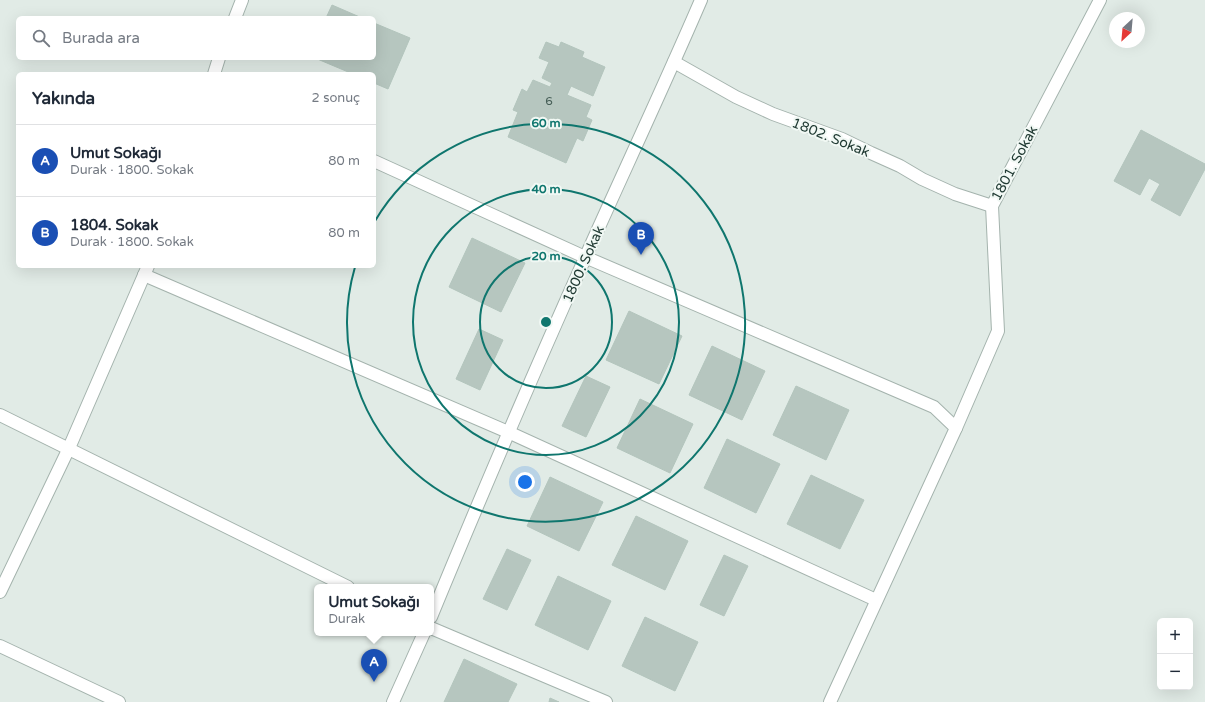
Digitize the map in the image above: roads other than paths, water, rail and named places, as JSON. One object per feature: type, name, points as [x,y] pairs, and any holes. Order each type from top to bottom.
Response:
[{"type":"street","points":[[236,16],[242,0]]},
{"type":"street","name":"1800. Sokak","points":[[434,610],[508,432],[701,0]]},
{"type":"street","name":"1801. Sokak","points":[[830,702],[956,428],[998,331],[992,206],[1100,0]]},
{"type":"street","points":[[215,72],[219,60]]},
{"type":"street","name":"1802. Sokak","points":[[674,62],[736,97],[767,111],[842,139],[900,166],[922,179],[948,191],[992,206]]},
{"type":"street","points":[[376,162],[585,257],[934,407],[956,428]]},
{"type":"street","points":[[0,592],[69,448],[146,270],[508,432],[876,600]]},
{"type":"street","points":[[0,415],[342,584]]},
{"type":"street","points":[[434,629],[606,702]]},
{"type":"street","points":[[393,702],[423,636]]},
{"type":"street","points":[[0,646],[120,702]]},
{"type":"place","name":"1804. Sokak","points":[[641,255]]},
{"type":"place","name":"Umut Sokağı","points":[[374,682]]}]
